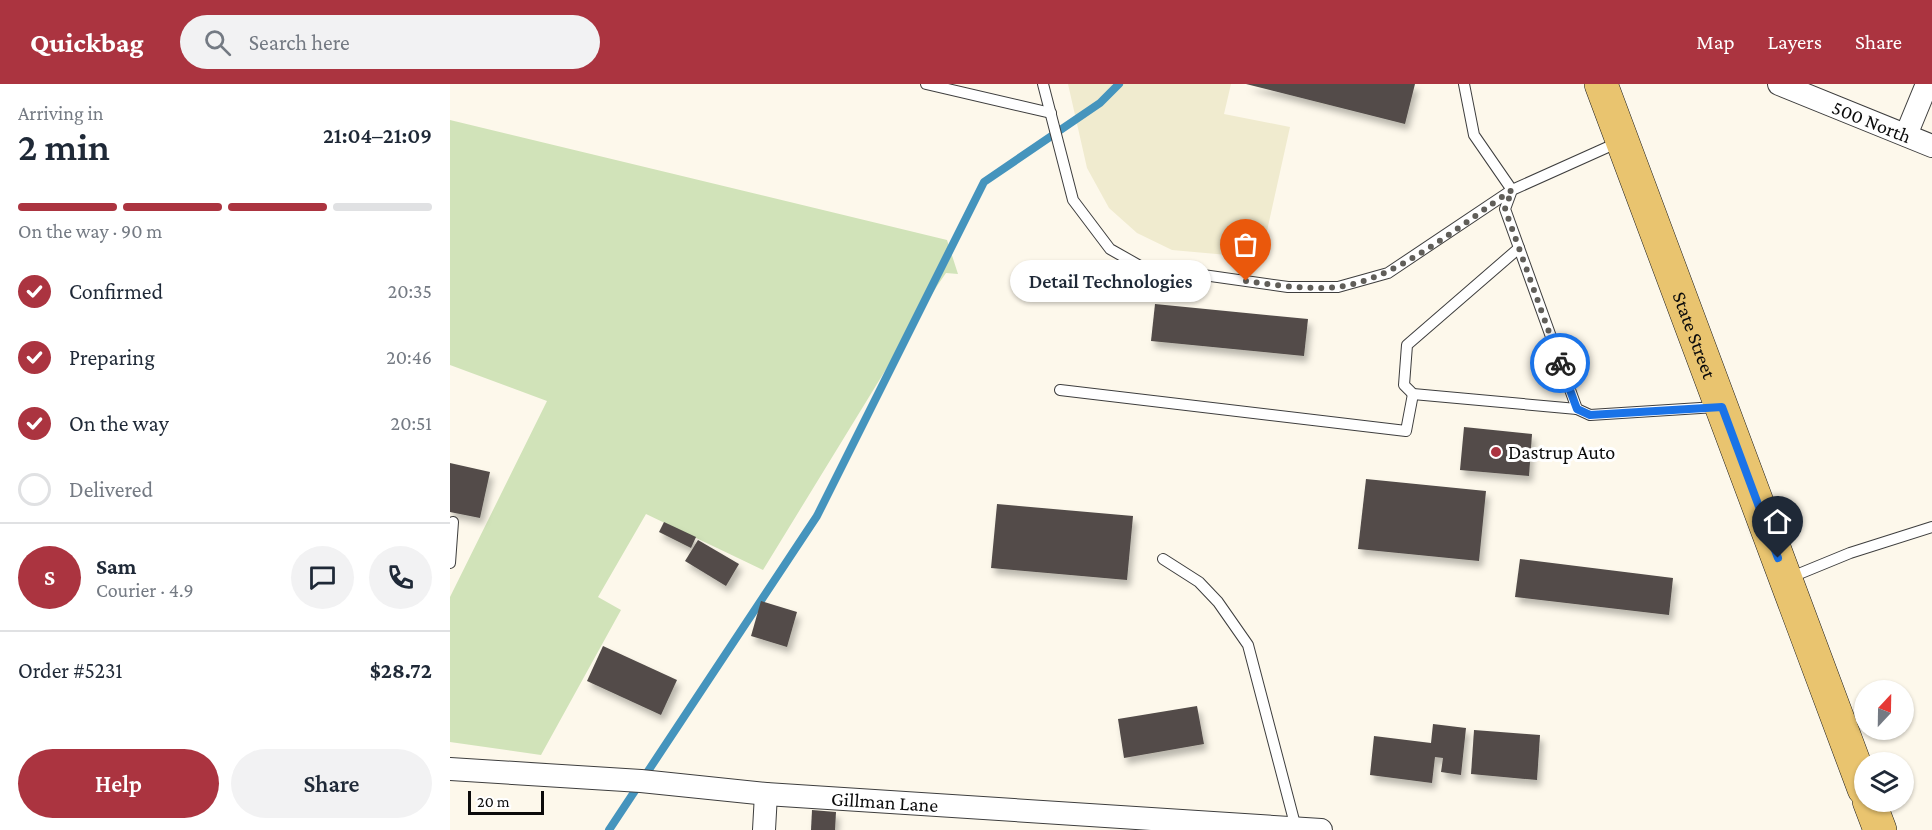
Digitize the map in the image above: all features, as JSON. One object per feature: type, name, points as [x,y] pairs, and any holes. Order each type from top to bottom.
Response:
[{"type":"main road","name":"State Street","points":[[1601,84],[1854,762]]},
{"type":"main road","points":[[1873,812],[1880,830]]},
{"type":"street","name":"500 North","points":[[1779,84],[1932,146]]},
{"type":"street","points":[[1906,135],[1927,84]]},
{"type":"street","name":"Gillman Lane","points":[[450,769],[641,782],[766,794],[1322,830]]},
{"type":"street","points":[[764,830],[766,794]]},
{"type":"lane","points":[[926,84],[1050,113]]},
{"type":"lane","points":[[1043,84],[1073,200],[1110,249],[1140,266],[1288,287],[1338,287],[1388,273],[1512,190],[1622,141]]},
{"type":"lane","points":[[1464,84],[1474,135],[1512,190]]},
{"type":"lane","points":[[1512,190],[1505,209],[1577,409]]},
{"type":"lane","points":[[1519,248],[1407,345],[1404,385],[1413,394],[1577,409],[1590,415],[1722,407]]},
{"type":"lane","points":[[1060,390],[1406,431],[1413,394]]},
{"type":"lane","points":[[450,563],[453,522]]},
{"type":"lane","points":[[1786,579],[1850,553],[1932,527]]},
{"type":"lane","points":[[1163,559],[1198,582],[1218,602],[1248,645],[1296,828]]},
{"type":"shaded area","points":[[1068,84],[1231,84],[1224,114],[1290,127],[1261,258],[1172,250],[1137,233],[1109,208],[1087,168]]},
{"type":"green space","points":[[450,120],[947,240],[958,274],[946,273],[937,286],[763,570],[646,514],[598,597],[621,610],[541,755],[450,742],[450,597],[547,401],[450,365]]},
{"type":"building","points":[[1246,84],[1415,84],[1405,124]]},
{"type":"building","points":[[1155,304],[1308,319],[1304,356],[1151,341]]},
{"type":"building","name":"Dastrup Auto","points":[[1464,427],[1532,434],[1529,476],[1460,470]]},
{"type":"building","points":[[450,463],[490,472],[480,518],[450,512]]},
{"type":"building","points":[[1366,479],[1486,491],[1479,561],[1358,549]]},
{"type":"building","points":[[997,504],[1133,516],[1127,580],[991,568]]},
{"type":"building","points":[[664,522],[696,537],[691,548],[659,532]]},
{"type":"building","points":[[698,540],[739,564],[726,586],[685,561]]},
{"type":"building","points":[[1520,559],[1673,578],[1669,615],[1515,597]]},
{"type":"building","points":[[761,601],[797,612],[787,647],[751,636]]},
{"type":"building","points":[[603,646],[677,680],[661,715],[587,681]]},
{"type":"building","points":[[1197,706],[1204,744],[1124,758],[1118,719]]},
{"type":"building","points":[[1433,724],[1466,728],[1461,775],[1441,772],[1443,758],[1435,757],[1432,783],[1370,775],[1374,736],[1431,743]]},
{"type":"building","points":[[1474,730],[1540,735],[1537,780],[1471,774]]},
{"type":"building","points":[[812,810],[836,812],[835,830],[811,830]]},
{"type":"waterway","points":[[609,830],[817,516],[984,182],[1100,103],[1119,84]]},
{"type":"way so far","points":[[1246,281],[1288,287],[1338,287],[1388,273],[1512,190],[1505,209],[1560,363]]},
{"type":"place","name":"Detail Technologies","points":[[1246,281]]},
{"type":"place","name":"Dastrup Auto","points":[[1496,452]]},
{"type":"route","points":[[1560,363],[1577,409],[1590,415],[1722,407],[1778,558]]}]
